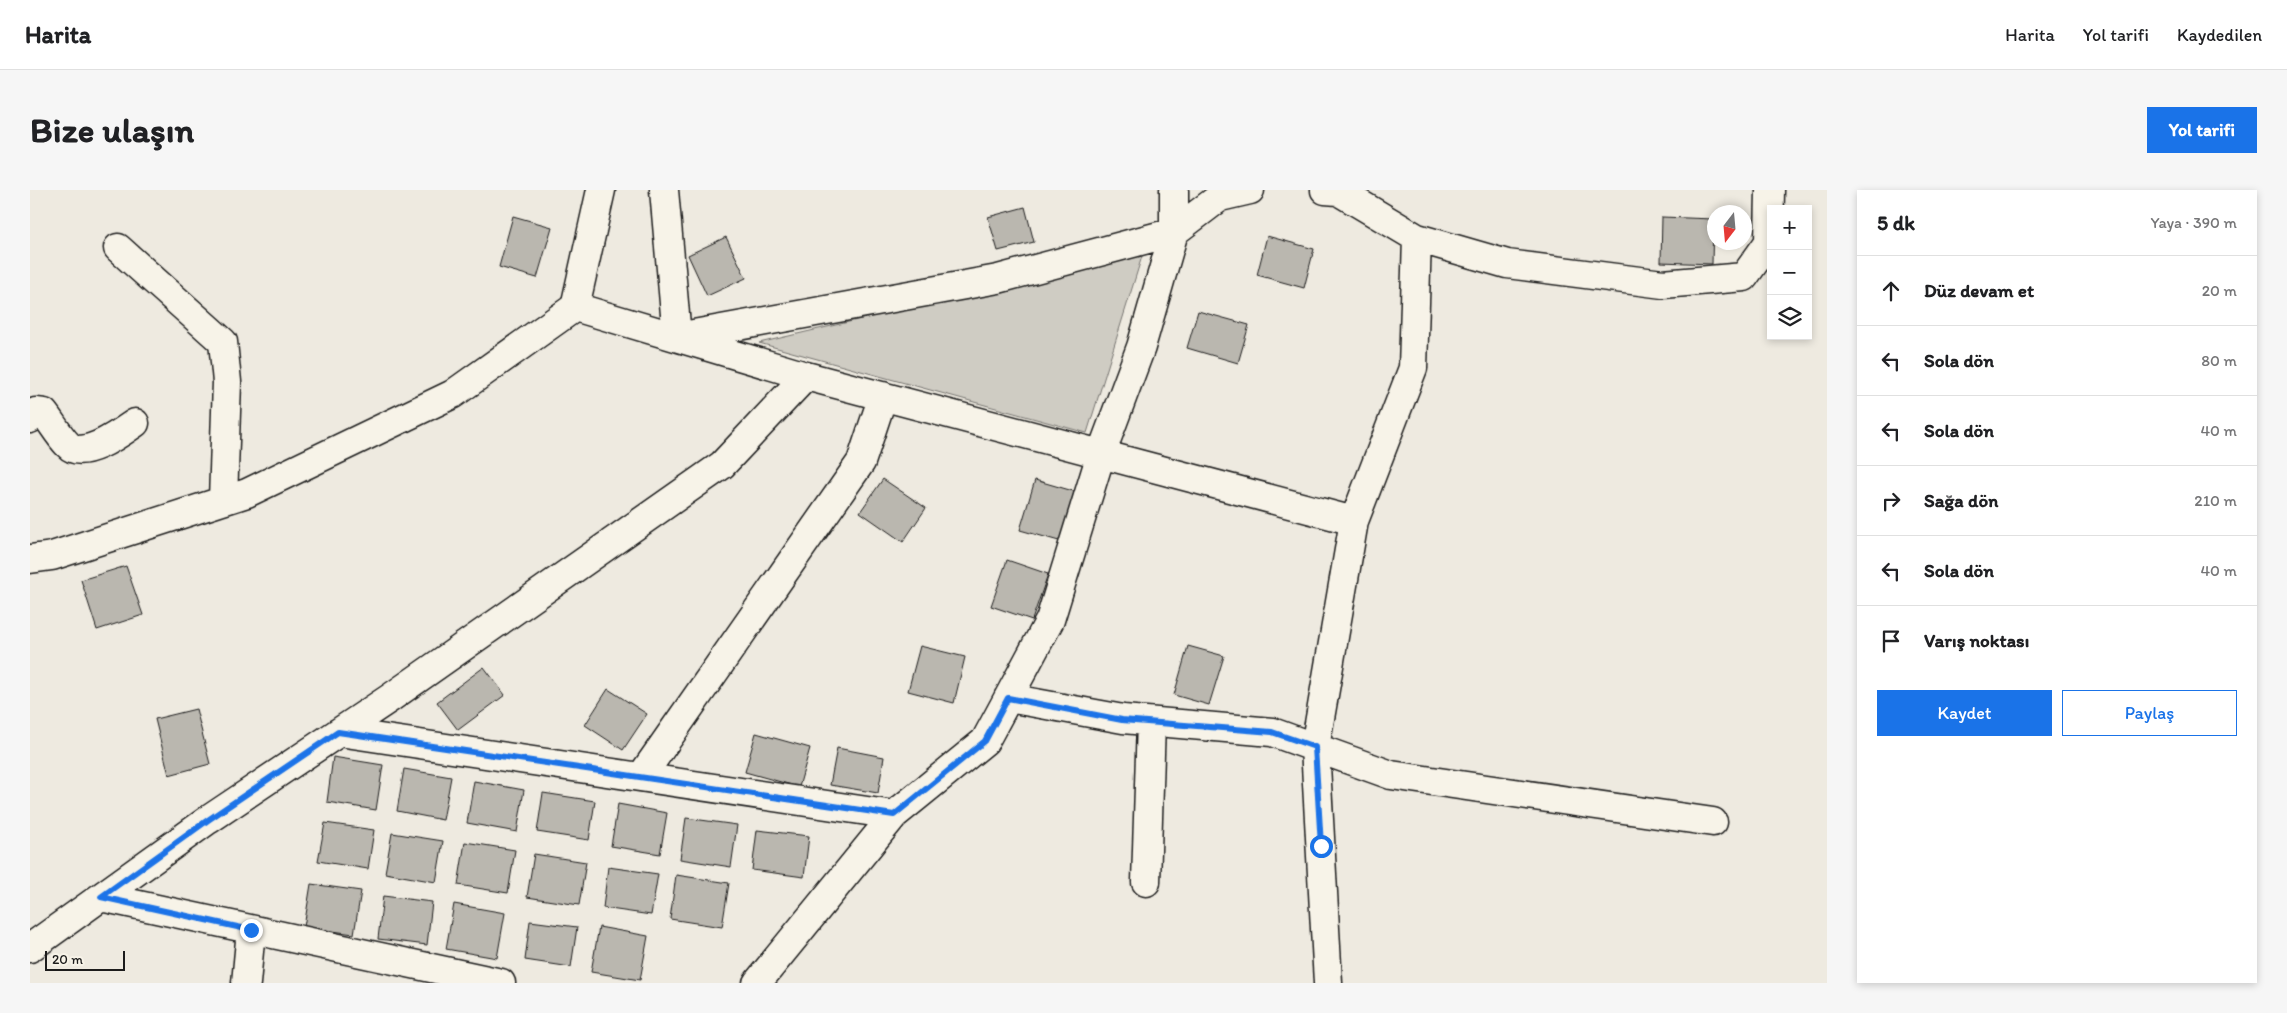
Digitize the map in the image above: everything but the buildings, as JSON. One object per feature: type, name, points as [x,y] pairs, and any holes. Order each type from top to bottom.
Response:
[{"type":"street","points":[[30,541],[41,558],[247,493],[452,394],[575,307],[600,190]]},
{"type":"street","points":[[664,190],[676,337]]},
{"type":"street","points":[[757,983],[894,815],[985,741],[1050,620],[1101,454],[1141,347],[1174,232],[1174,190]]},
{"type":"street","points":[[676,337],[998,279],[1174,232],[1220,197],[1250,190]]},
{"type":"street","points":[[1325,190],[1338,191],[1416,238],[1507,264],[1663,284],[1744,277],[1769,242],[1770,190]]},
{"type":"street","points":[[1328,983],[1315,747],[1354,521],[1413,368],[1416,238]]},
{"type":"street","points":[[118,248],[223,342],[228,382],[223,500]]},
{"type":"street","points":[[575,307],[806,376],[1354,521]]},
{"type":"street","points":[[30,948],[208,820],[722,465],[806,376]]},
{"type":"street","points":[[641,777],[861,462],[883,396]]},
{"type":"street","points":[[30,419],[36,412],[44,414],[69,446],[76,449],[101,444],[135,423]]},
{"type":"street","points":[[1008,698],[1122,720],[1272,732],[1391,775],[1713,822]]},
{"type":"street","points":[[1146,882],[1151,722]]},
{"type":"street","points":[[338,732],[894,815]]},
{"type":"street","points":[[101,897],[500,983]]},
{"type":"street","points":[[246,983],[251,930]]},
{"type":"shaded area","points":[[1143,253],[1087,433],[759,343]]},
{"type":"route","points":[[251,930],[101,897],[208,820],[338,732],[894,815],[985,741],[1008,698],[1122,720],[1272,732],[1315,747],[1321,846]]}]
